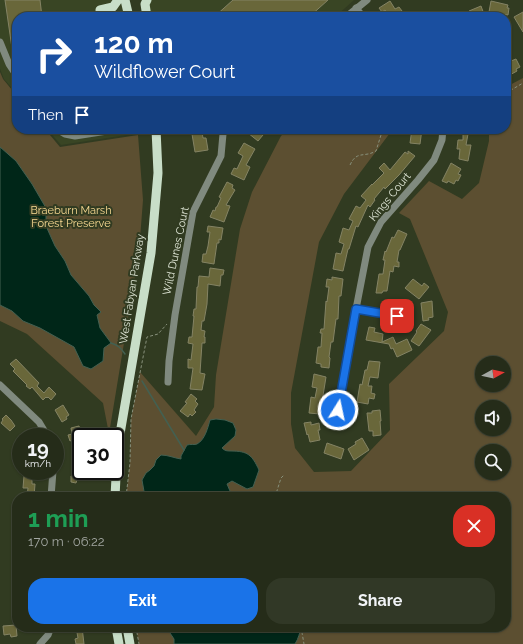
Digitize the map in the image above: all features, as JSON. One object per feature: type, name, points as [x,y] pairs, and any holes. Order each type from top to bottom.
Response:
[{"type":"main road","points":[[100,10],[113,7],[118,0]]},
{"type":"main road","points":[[125,0],[127,12]]},
{"type":"main road","points":[[139,0],[141,12]]},
{"type":"main road","points":[[146,12],[145,4],[147,0]]},
{"type":"main road","name":"West Fabyan Parkway","points":[[121,428],[151,253],[158,173],[157,134]]},
{"type":"main road","points":[[111,492],[113,480]]},
{"type":"main road","name":"West Fabyan Parkway","points":[[116,480],[116,492]]},
{"type":"main road","points":[[117,632],[119,644]]},
{"type":"main road","points":[[128,632],[130,644]]},
{"type":"street","points":[[352,12],[367,0]]},
{"type":"street","points":[[356,8],[359,12]]},
{"type":"street","points":[[0,42],[12,67]]},
{"type":"street","points":[[65,134],[75,136],[88,134]]},
{"type":"street","name":"Wild Dunes Court","points":[[168,382],[175,315],[193,212],[221,156],[223,134]]},
{"type":"street","name":"Kings Court","points":[[344,423],[338,410],[368,247],[381,222],[434,160],[442,140],[442,134]]},
{"type":"street","points":[[356,309],[397,316]]},
{"type":"street","points":[[0,385],[34,416],[43,428]]},
{"type":"street","points":[[51,492],[52,480]]},
{"type":"street","points":[[40,644],[49,632]]},
{"type":"path","points":[[511,90],[523,83]]},
{"type":"path","points":[[350,164],[356,156],[372,154],[376,151],[382,134]]},
{"type":"path","points":[[127,492],[130,463],[131,419],[146,338],[158,334],[167,324]]},
{"type":"path","points":[[277,492],[281,478],[284,475]]},
{"type":"path","points":[[137,632],[139,644]]},
{"type":"path","points":[[302,632],[304,644]]},
{"type":"shaded area","points":[[0,0],[123,0],[125,12],[12,12],[12,88],[4,79],[0,69]]},
{"type":"shaded area","points":[[146,0],[354,0],[341,12],[148,12]]},
{"type":"shaded area","points":[[51,134],[133,134],[61,145]]},
{"type":"shaded area","points":[[0,147],[16,161],[32,184],[46,208],[46,226],[55,246],[65,261],[71,275],[101,312],[97,315],[100,328],[111,343],[104,348],[103,361],[91,369],[83,366],[74,347],[40,328],[23,321],[12,311],[0,305]]},
{"type":"shaded area","points":[[210,420],[225,420],[233,423],[236,430],[235,436],[222,448],[226,451],[242,452],[252,457],[259,470],[253,487],[247,489],[232,481],[227,484],[231,492],[144,492],[142,480],[146,473],[154,466],[156,460],[161,455],[181,459],[187,445],[196,444],[202,440]]},
{"type":"shaded area","points":[[169,632],[300,632],[295,644],[174,644],[174,639]]},
{"type":"green space","name":"Braeburn Marsh Forest Preserve","points":[[0,72],[3,79],[12,90],[12,134],[49,134],[60,147],[138,135],[143,200],[139,252],[110,428],[108,428],[103,403],[27,334],[0,321]]},
{"type":"green space","points":[[523,78],[523,644],[139,644],[137,632],[511,632],[511,492],[127,492],[130,463],[131,419],[140,372],[196,436],[214,407],[216,375],[240,229],[252,192],[283,134],[389,134],[344,194],[319,242],[291,393],[291,424],[295,448],[314,472],[351,471],[390,430],[389,384],[444,331],[448,312],[410,219],[399,213],[429,181],[462,199],[479,183],[489,141],[489,134],[511,134],[511,84]]},
{"type":"building","points":[[5,0],[40,0],[41,12],[12,12],[12,48]]},
{"type":"building","points":[[233,0],[328,0],[315,12],[220,12]]},
{"type":"building","points":[[390,1],[395,9],[399,7],[402,11],[386,12],[385,10],[382,12],[379,8]]},
{"type":"building","points":[[491,1],[508,5],[507,8],[509,8],[508,12],[489,12]]},
{"type":"building","points":[[481,6],[483,12],[469,12]]},
{"type":"building","points":[[523,12],[523,32],[514,17]]},
{"type":"building","points":[[516,59],[520,67],[516,69],[517,71],[511,74],[511,61]]},
{"type":"building","points":[[192,134],[202,134],[203,138],[206,138],[208,150],[195,152]]},
{"type":"building","points":[[249,134],[264,134],[258,141]]},
{"type":"building","points":[[411,134],[421,134],[420,144],[410,143]]},
{"type":"building","points":[[463,134],[468,134],[466,145],[471,145],[468,161],[459,159],[460,149],[457,149],[458,140],[463,140]]},
{"type":"building","points":[[244,143],[255,149],[246,165],[250,167],[244,180],[231,174],[234,168],[237,169],[243,156],[238,153]]},
{"type":"building","points":[[408,151],[415,156],[385,189],[384,187],[374,199],[375,200],[370,207],[368,205],[358,227],[356,226],[348,249],[343,271],[333,269],[336,253],[341,254],[344,244],[339,242],[343,228],[349,230],[353,221],[349,219],[356,206],[360,208],[366,200],[361,196],[384,173],[379,168],[384,163],[390,170],[405,152],[408,154]]},
{"type":"building","points":[[451,163],[461,169],[458,174],[461,175],[458,181],[456,180],[454,184],[448,181],[447,183],[442,181]]},
{"type":"building","points":[[227,182],[233,185],[232,188],[235,190],[226,205],[230,206],[224,222],[210,217],[213,210],[215,211],[217,207],[221,198],[219,197]]},
{"type":"building","points":[[208,226],[223,228],[221,240],[219,239],[219,243],[217,243],[214,264],[202,262],[203,254],[206,254],[208,246],[210,232],[207,232]]},
{"type":"building","points":[[398,230],[407,234],[399,250],[397,262],[399,262],[399,267],[394,266],[393,272],[390,271],[387,291],[376,293],[379,274],[383,274],[385,260],[383,260],[385,251],[386,252],[392,237],[394,238]]},
{"type":"building","points":[[210,268],[224,270],[223,275],[221,275],[220,286],[208,284],[207,304],[201,330],[205,331],[205,343],[202,343],[200,373],[205,374],[202,390],[190,389],[193,368],[188,368],[188,359],[191,360],[193,344],[188,343],[189,337],[192,337],[197,287],[199,276],[209,277]]},
{"type":"building","points":[[332,277],[343,279],[341,296],[339,296],[338,319],[336,319],[333,342],[331,342],[329,368],[321,367],[321,364],[316,363],[318,347],[321,347],[322,333],[320,333],[321,329],[324,329],[326,301],[327,302],[329,287],[326,287],[327,279],[332,280]]},
{"type":"building","points":[[413,279],[422,286],[424,283],[429,287],[419,299],[405,288]]},
{"type":"building","points":[[432,301],[433,317],[428,318],[429,320],[423,321],[421,303]]},
{"type":"building","points":[[421,324],[431,330],[419,346],[411,341]]},
{"type":"building","points":[[369,327],[375,328],[374,332],[383,334],[382,342],[393,337],[396,344],[407,339],[412,350],[397,357],[393,348],[391,349],[389,344],[366,340]]},
{"type":"building","points":[[16,359],[39,383],[37,386],[44,393],[49,387],[56,394],[51,400],[46,397],[43,400],[32,387],[30,389],[26,386],[27,385],[13,371],[15,369],[10,364]]},
{"type":"building","points":[[369,361],[380,362],[378,378],[370,377],[368,386],[372,386],[371,393],[375,394],[374,399],[369,398],[368,404],[357,402],[360,384],[362,385],[365,370],[367,370]]},
{"type":"building","points":[[314,374],[326,377],[320,414],[309,413],[311,397],[315,398],[317,388],[312,387]]},
{"type":"building","points":[[191,394],[197,399],[195,401],[198,404],[194,410],[196,412],[192,416],[190,414],[188,417],[180,411],[187,403],[185,402]]},
{"type":"building","points":[[63,405],[69,415],[66,417],[67,419],[62,422],[55,410]]},
{"type":"building","points":[[380,410],[381,435],[373,436],[373,431],[369,431],[367,413]]},
{"type":"building","points":[[6,415],[15,426],[10,431],[1,423],[3,420],[2,419]]},
{"type":"building","points":[[311,422],[311,425],[319,423],[320,430],[318,430],[320,440],[310,442],[304,423]]},
{"type":"building","points":[[79,426],[80,428],[72,428],[72,434],[71,428]]},
{"type":"building","points":[[72,434],[72,440],[70,441],[68,435]]},
{"type":"building","points":[[362,438],[369,450],[354,460],[348,449]]},
{"type":"building","points":[[327,443],[344,449],[341,459],[324,453]]},
{"type":"building","points":[[71,476],[72,480],[77,480],[76,483],[71,482]]},
{"type":"building","points":[[24,480],[32,480],[32,484],[35,484],[34,492],[28,492],[28,488],[23,488]]},
{"type":"building","points":[[12,625],[12,632],[17,632],[17,636],[11,637],[10,634],[4,635],[3,626]]},
{"type":"building","points":[[77,632],[83,632],[84,644],[76,644],[75,639],[78,638]]},
{"type":"waterway","points":[[111,343],[119,347],[125,354]]},
{"type":"waterway","points":[[142,381],[184,450]]},
{"type":"route","points":[[338,410],[356,309],[397,316]]}]
